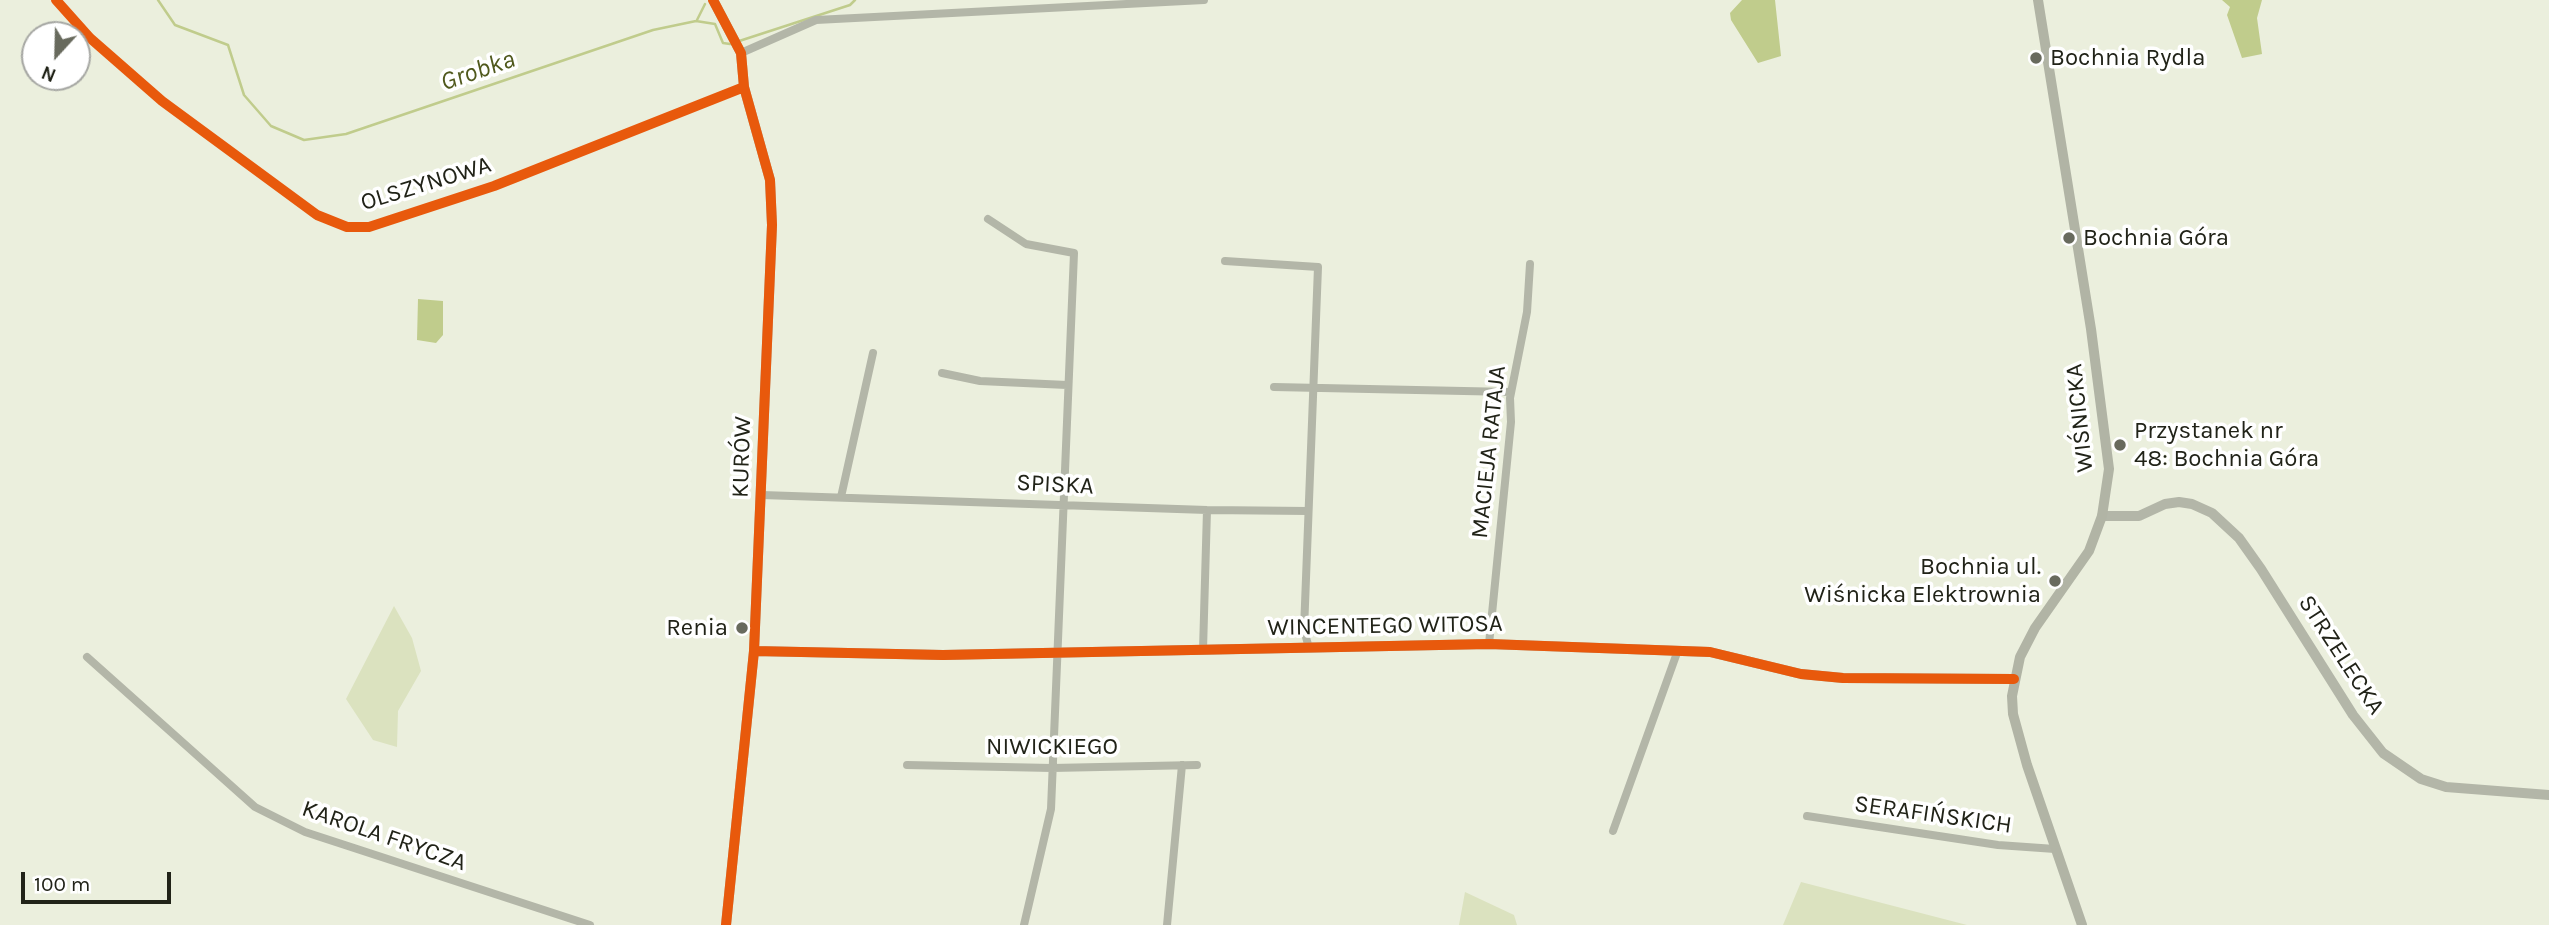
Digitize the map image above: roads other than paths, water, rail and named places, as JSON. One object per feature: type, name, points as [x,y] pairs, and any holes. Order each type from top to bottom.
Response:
[{"type":"main road","name":"WIŚNICKA","points":[[2038,0],[2109,469],[2102,516],[2079,570],[2035,628],[2020,657],[2014,680],[2013,714],[2054,849],[2082,925]]},
{"type":"street","name":"OLSZYNOWA","points":[[56,0],[90,38],[162,101],[317,215],[347,227],[369,227],[494,186],[744,87]]},
{"type":"street","name":"KURÓW","points":[[713,0],[739,47],[744,87],[772,195],[754,651],[726,925]]},
{"type":"street","points":[[739,47],[816,20],[1205,0]]},
{"type":"street","points":[[988,219],[1019,241],[1074,253],[1051,810],[1024,925]]},
{"type":"street","points":[[1225,261],[1318,267],[1304,630],[1309,648]]},
{"type":"street","name":"MACIEJA RATAJA","points":[[1489,644],[1511,422],[1511,392],[1527,312],[1530,264]]},
{"type":"street","points":[[841,496],[873,353]]},
{"type":"street","points":[[942,373],[980,381],[1067,385]]},
{"type":"street","points":[[1274,387],[1511,392]]},
{"type":"street","name":"SPISKA","points":[[762,495],[1308,511]]},
{"type":"street","name":"STRZELECKA","points":[[2102,516],[2126,518],[2165,504],[2179,502],[2204,508],[2225,524],[2261,569],[2368,736],[2400,767],[2421,779],[2446,787],[2549,795]]},
{"type":"street","points":[[1203,650],[1207,510]]},
{"type":"street","name":"WINCENTEGO WITOSA","points":[[754,651],[943,655],[1489,644],[1710,652],[1801,674],[1843,678],[2014,680]]},
{"type":"street","points":[[1613,831],[1678,650]]},
{"type":"street","name":"KAROLA FRYCZA","points":[[87,657],[236,793],[281,821],[590,925]]},
{"type":"street","name":"NIWICKIEGO","points":[[907,765],[1052,768],[1197,765]]},
{"type":"street","points":[[1167,925],[1182,765]]},
{"type":"street","name":"SERAFIŃSKICH","points":[[1807,816],[1998,845],[2054,849]]},
{"type":"waterway","name":"Grobka","points":[[158,0],[175,25],[228,45],[244,95],[271,126],[304,140],[346,134],[653,30],[696,21],[715,24],[723,43],[730,44],[850,5],[855,0]]},
{"type":"waterway","points":[[697,20],[705,4]]},
{"type":"place","name":"Bochnia Rydla","points":[[2036,58]]},
{"type":"place","name":"Bochnia Góra","points":[[2069,238]]},
{"type":"place","name":"Przystanek nr 48: Bochnia Góra","points":[[2120,445]]},
{"type":"place","name":"Bochnia ul. Wiśnicka Elektrownia","points":[[2055,581]]},
{"type":"place","name":"Renia","points":[[742,628]]}]
